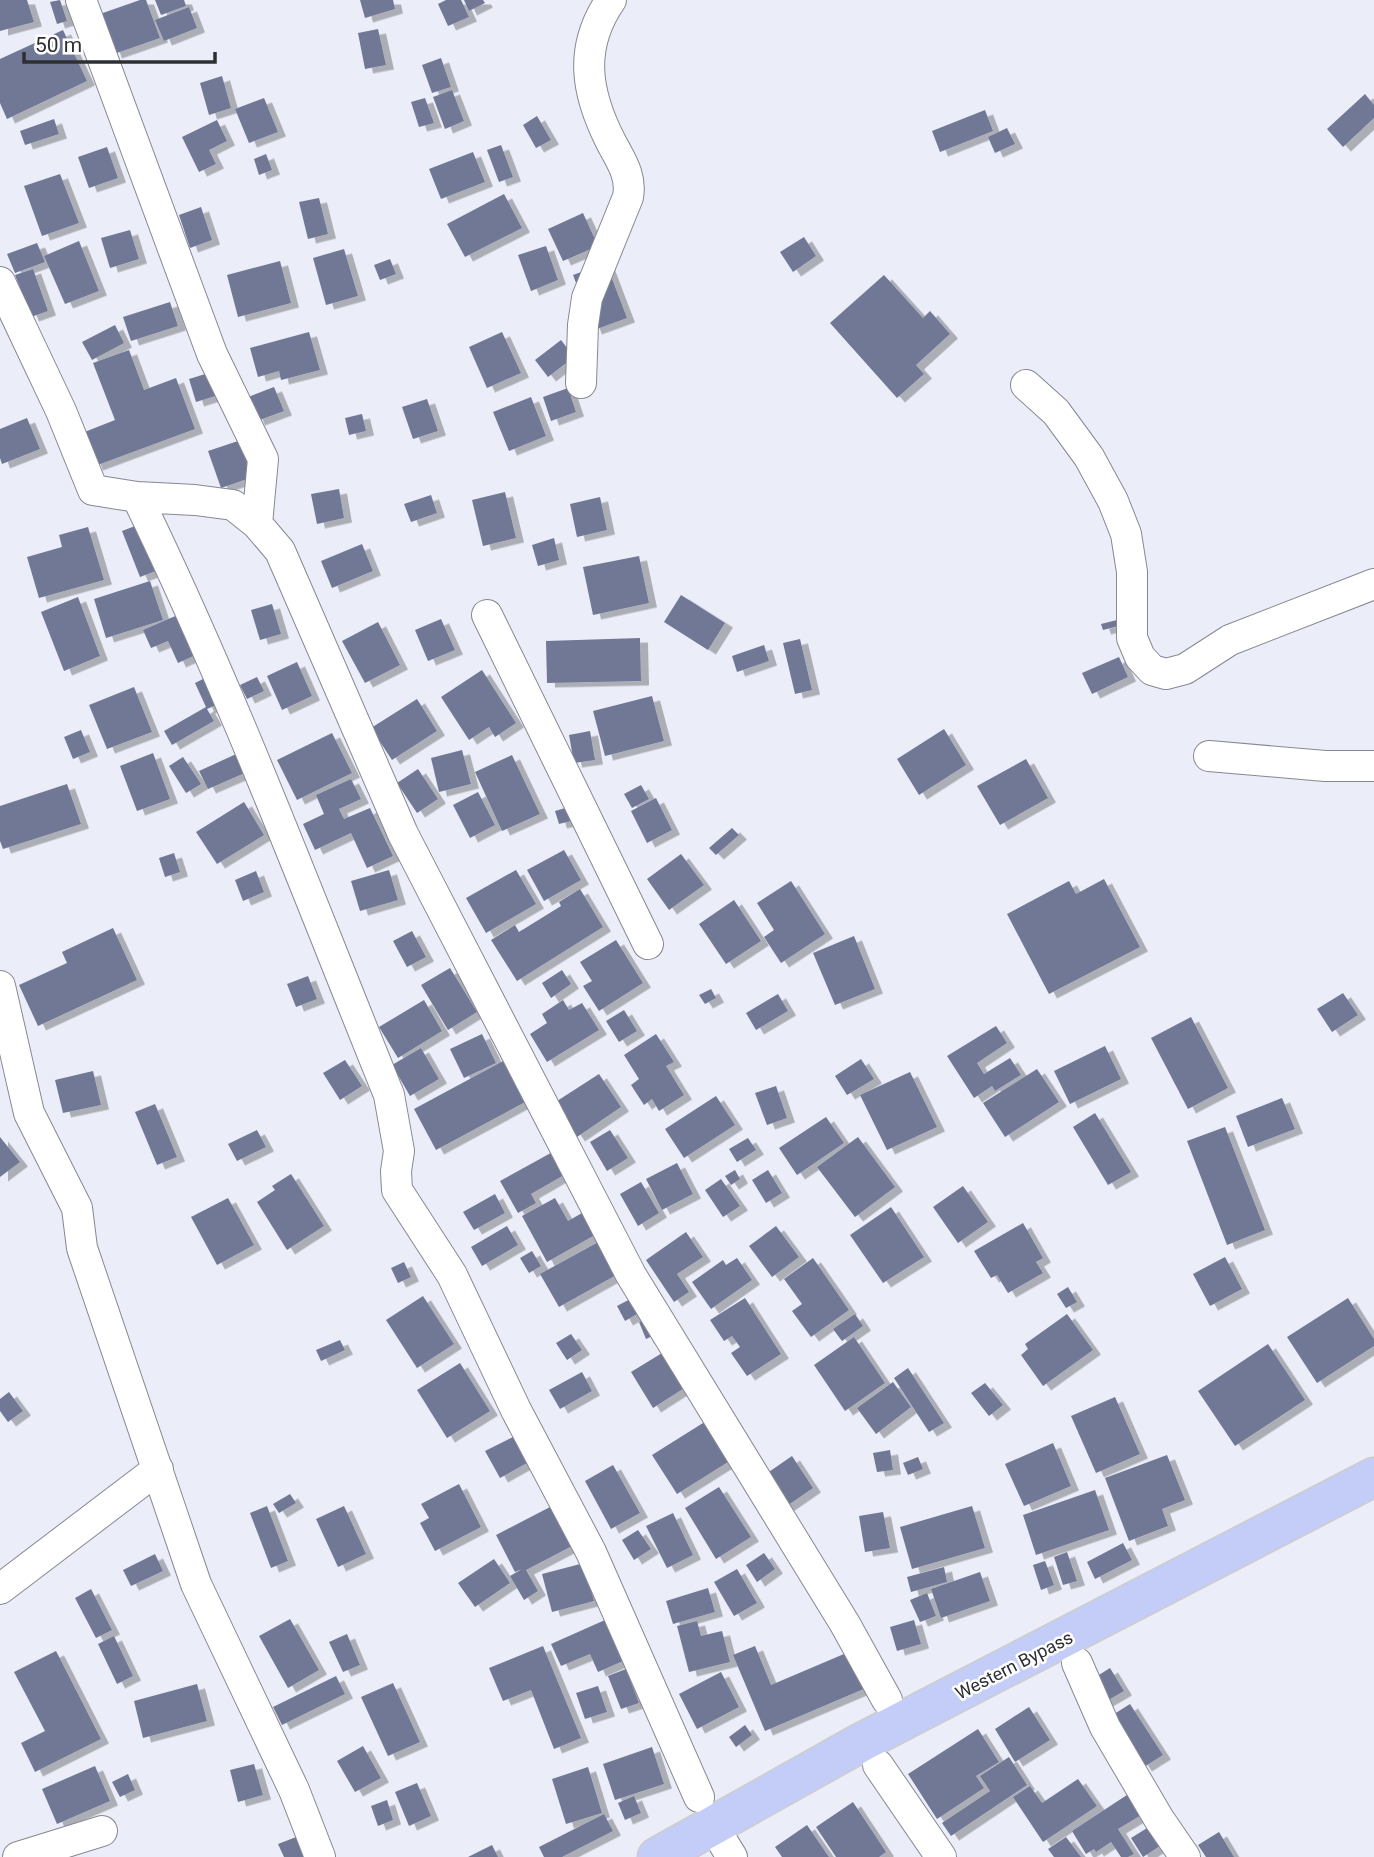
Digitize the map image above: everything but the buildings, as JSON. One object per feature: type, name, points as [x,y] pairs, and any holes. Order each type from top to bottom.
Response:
[{"type":"main road","name":"Western Bypass","points":[[657,1857],[862,1742],[1374,1477]]},
{"type":"street","points":[[81,0],[212,354],[263,458],[257,524]]},
{"type":"street","points":[[581,383],[587,298],[630,186],[627,173],[598,116],[589,79],[590,44],[598,19],[611,0]]},
{"type":"street","points":[[0,282],[61,411],[93,490],[137,498],[195,500],[233,505],[257,524],[281,551],[402,834],[631,1275],[845,1624],[887,1700]]},
{"type":"street","points":[[1026,385],[1056,412],[1089,457],[1112,501],[1126,534],[1132,572],[1132,638],[1140,657],[1152,670],[1166,674],[1185,668],[1230,640],[1374,584]]},
{"type":"street","points":[[137,498],[185,596],[234,712],[389,1095],[399,1151],[397,1190],[452,1275],[516,1410],[590,1552],[699,1797]]},
{"type":"street","points":[[487,615],[648,944]]},
{"type":"street","points":[[1209,756],[1325,766],[1374,766]]},
{"type":"street","points":[[0,986],[29,1113],[77,1208],[82,1248],[196,1584],[294,1790],[320,1857]]},
{"type":"street","points":[[0,1589],[158,1469]]},
{"type":"street","points":[[1077,1663],[1105,1727],[1159,1819],[1185,1857]]},
{"type":"street","points":[[878,1765],[941,1857]]},
{"type":"street","points":[[18,1857],[102,1831]]}]
